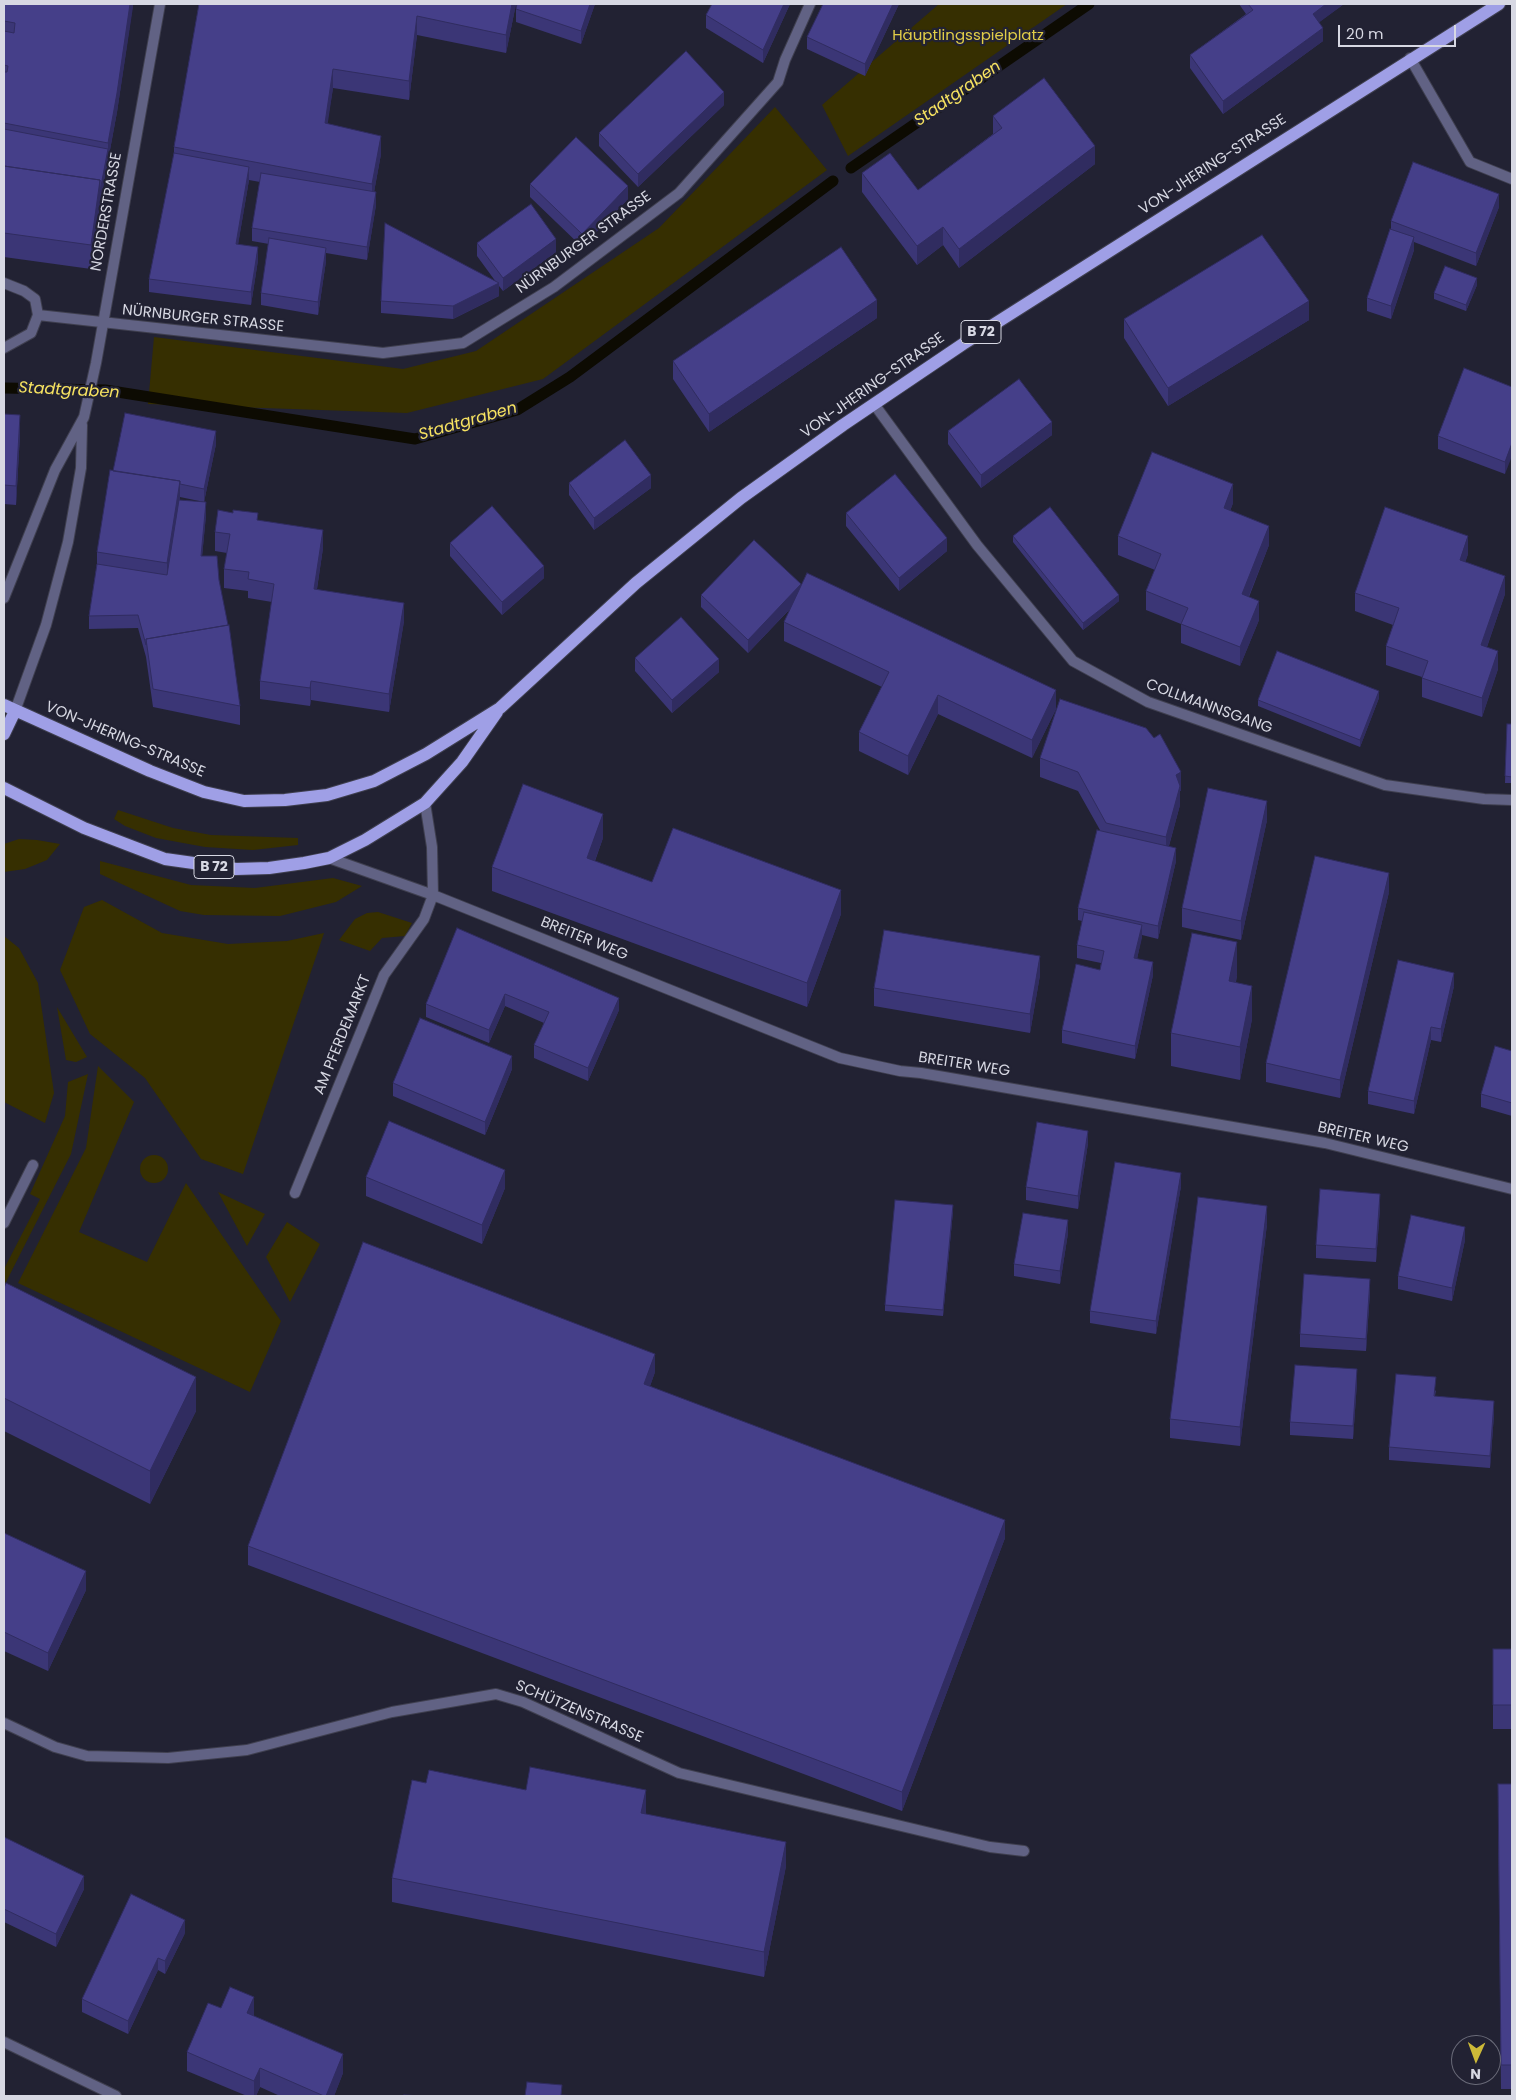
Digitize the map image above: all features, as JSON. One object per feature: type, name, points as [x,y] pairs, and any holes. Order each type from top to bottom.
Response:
[{"type":"main road","name":"VON-JHERING-STRASSE","points":[[9,708],[150,771],[204,792],[244,801],[285,800],[326,795],[374,781],[426,754],[500,708],[636,583],[666,558],[741,498],[874,404],[962,344],[1410,58],[1499,4]]},
{"type":"main road","points":[[4,734],[9,708]]},
{"type":"main road","name":"VON-JHERING-STRASSE","points":[[4,788],[84,828],[165,859],[236,869],[268,868],[329,858],[373,835],[425,803],[462,762],[500,708]]},
{"type":"street","name":"NORDERSTRASSE","points":[[9,708],[46,625],[68,542],[81,468],[83,421],[96,363],[160,4]]},
{"type":"street","name":"NÜRNBURGER STRASSE","points":[[38,315],[383,353],[463,342],[554,287],[679,193],[778,82],[784,60],[810,4]]},
{"type":"street","points":[[1410,58],[1470,162],[1512,179]]},
{"type":"street","points":[[4,284],[24,291],[34,299],[38,315],[31,333],[4,348]]},
{"type":"street","name":"COLLMANNSGANG","points":[[874,404],[977,545],[1073,661],[1148,702],[1384,785],[1484,799],[1512,800]]},
{"type":"street","name":"NORDERSTRASSE","points":[[4,598],[55,470],[83,421]]},
{"type":"street","points":[[425,803],[432,848],[433,895]]},
{"type":"street","name":"BREITER WEG","points":[[329,858],[433,895],[840,1058],[900,1071],[921,1073],[1325,1143],[1512,1189]]},
{"type":"street","name":"AM PFERDEMARKT","points":[[295,1193],[384,975],[424,918],[433,895]]},
{"type":"street","points":[[4,1223],[33,1166]]},
{"type":"street","name":"SCHÜTZENSTRASSE","points":[[4,1723],[55,1747],[87,1756],[168,1758],[247,1750],[392,1712],[496,1694],[522,1702],[679,1773],[990,1847],[1024,1852]]},
{"type":"street","points":[[4,2042],[116,2096]]},
{"type":"green space","name":"Häuptlingsspielplatz","points":[[939,4],[1067,4],[848,156],[822,105]]},
{"type":"green space","points":[[775,107],[827,170],[543,379],[407,413],[148,404],[154,337],[403,369],[476,351],[659,228]]},
{"type":"green space","points":[[118,810],[173,828],[211,835],[298,838],[298,845],[253,850],[205,847],[156,838],[125,826],[114,819]]},
{"type":"green space","points":[[19,839],[60,844],[47,860],[25,869],[4,872],[4,844]]},
{"type":"green space","points":[[100,861],[191,885],[255,888],[333,878],[362,886],[336,902],[280,916],[204,915],[180,911],[100,874]]},
{"type":"green space","points":[[102,900],[162,933],[228,944],[287,941],[324,933],[243,1174],[201,1159],[145,1078],[90,1034],[60,970],[84,907]]},
{"type":"green space","points":[[378,912],[412,923],[405,936],[382,938],[370,951],[339,940],[355,919],[367,913]]},
{"type":"green space","points":[[4,936],[19,948],[38,983],[54,1093],[45,1123],[4,1102]]},
{"type":"green space","points":[[57,1007],[87,1057],[76,1062],[66,1060]]},
{"type":"green space","points":[[98,1066],[134,1102],[79,1232],[147,1262],[186,1183],[281,1321],[250,1392],[18,1283],[86,1148]]},
{"type":"green space","points":[[88,1074],[71,1154],[4,1286],[4,1269],[40,1199],[30,1194],[65,1116],[68,1082]]},
{"type":"green space","points":[[154,1155],[164,1159],[168,1169],[164,1179],[154,1183],[144,1179],[140,1169],[144,1159]]},
{"type":"green space","points":[[218,1192],[265,1214],[247,1246]]},
{"type":"green space","points":[[287,1222],[320,1244],[290,1302],[266,1257]]},
{"type":"building","points":[[4,4],[130,4],[108,143],[4,123],[4,72],[7,72],[8,66],[4,65],[4,31],[14,33],[15,23],[4,21]]},
{"type":"building","points":[[199,4],[512,4],[506,35],[417,16],[409,81],[333,69],[325,123],[381,136],[372,184],[174,147]]},
{"type":"building","points":[[517,4],[590,4],[581,31],[516,9]]},
{"type":"building","points":[[712,4],[784,4],[763,50],[706,15]]},
{"type":"building","points":[[823,4],[893,4],[865,64],[807,37]]},
{"type":"building","points":[[1248,4],[1326,4],[1313,14],[1323,28],[1223,101],[1190,55],[1253,10]]},
{"type":"building","points":[[686,51],[724,92],[638,174],[599,133]]},
{"type":"building","points":[[1044,78],[1095,146],[959,249],[943,227],[917,246],[862,173],[890,153],[918,190],[1002,128],[993,116]]},
{"type":"building","points":[[4,129],[108,149],[100,191],[100,180],[4,166]]},
{"type":"building","points":[[576,137],[628,186],[582,234],[530,184]]},
{"type":"building","points":[[174,153],[249,167],[236,244],[258,247],[251,292],[149,279]]},
{"type":"building","points":[[1413,162],[1499,194],[1476,253],[1391,221]]},
{"type":"building","points":[[4,166],[100,180],[91,245],[4,233]]},
{"type":"building","points":[[261,173],[376,192],[367,247],[252,228]]},
{"type":"building","points":[[531,204],[556,239],[503,278],[477,243]]},
{"type":"building","points":[[385,223],[499,283],[453,306],[381,301]]},
{"type":"building","points":[[1390,229],[1414,237],[1391,306],[1367,298]]},
{"type":"building","points":[[1262,235],[1309,301],[1168,388],[1124,319]]},
{"type":"building","points":[[269,238],[326,248],[318,302],[261,293]]},
{"type":"building","points":[[841,247],[877,300],[709,414],[673,361]]},
{"type":"building","points":[[1445,266],[1477,278],[1466,305],[1434,293]]},
{"type":"building","points":[[1464,368],[1512,387],[1512,443],[1505,462],[1438,436]]},
{"type":"building","points":[[1019,379],[1052,422],[981,475],[948,431]]},
{"type":"building","points":[[125,413],[216,431],[204,489],[180,484],[180,481],[113,471]]},
{"type":"building","points":[[4,414],[20,415],[16,486],[4,485]]},
{"type":"building","points":[[625,440],[651,475],[594,518],[569,483]]},
{"type":"building","points":[[1152,452],[1233,484],[1224,508],[1269,526],[1242,594],[1259,601],[1240,647],[1181,624],[1188,608],[1146,591],[1161,554],[1118,536]]},
{"type":"building","points":[[110,470],[180,481],[167,563],[97,552]]},
{"type":"building","points":[[895,474],[947,538],[899,578],[846,513]]},
{"type":"building","points":[[179,500],[206,502],[201,556],[217,556],[219,580],[228,625],[146,639],[146,645],[138,615],[89,616],[97,564],[167,575]]},
{"type":"building","points":[[492,506],[544,566],[502,602],[450,543]]},
{"type":"building","points":[[1050,507],[1119,595],[1083,623],[1013,536]]},
{"type":"building","points":[[1385,507],[1468,536],[1460,560],[1505,576],[1481,645],[1498,651],[1482,698],[1422,678],[1428,661],[1386,646],[1399,608],[1355,593]]},
{"type":"building","points":[[218,510],[233,513],[233,510],[258,513],[257,520],[323,530],[314,589],[404,603],[389,694],[311,681],[310,688],[260,681],[274,584],[248,579],[249,572],[224,569],[230,534],[215,532]]},
{"type":"building","points":[[754,540],[801,584],[748,640],[701,595]]},
{"type":"building","points":[[807,573],[1056,690],[1032,740],[938,695],[908,756],[859,732],[889,672],[784,622]]},
{"type":"building","points":[[681,617],[719,659],[672,700],[635,658]]},
{"type":"building","points":[[229,625],[240,706],[153,689],[146,639]]},
{"type":"building","points":[[1277,651],[1379,691],[1360,740],[1258,700]]},
{"type":"building","points":[[1060,699],[1146,728],[1154,738],[1160,734],[1181,772],[1176,775],[1180,786],[1166,837],[1106,823],[1078,772],[1040,758]]},
{"type":"building","points":[[1507,724],[1512,724],[1512,777],[1505,776]]},
{"type":"building","points":[[523,784],[603,814],[587,858],[652,882],[673,828],[841,890],[807,983],[492,867]]},
{"type":"building","points":[[1208,788],[1267,801],[1241,921],[1182,908]]},
{"type":"building","points":[[1097,830],[1176,848],[1158,926],[1078,908]]},
{"type":"building","points":[[1315,856],[1389,873],[1340,1080],[1266,1063]]},
{"type":"building","points":[[1084,912],[1142,925],[1134,958],[1153,962],[1135,1046],[1062,1030],[1076,964],[1100,970],[1104,951],[1077,945]]},
{"type":"building","points":[[457,928],[619,998],[588,1068],[534,1045],[549,1012],[505,994],[489,1030],[426,1004]]},
{"type":"building","points":[[884,930],[1040,956],[1030,1014],[874,988]]},
{"type":"building","points":[[1192,933],[1237,942],[1229,981],[1252,986],[1240,1047],[1171,1033]]},
{"type":"building","points":[[1398,960],[1454,973],[1441,1029],[1431,1027],[1414,1101],[1368,1091]]},
{"type":"building","points":[[420,1018],[512,1056],[485,1122],[393,1083]]},
{"type":"building","points":[[1495,1046],[1512,1051],[1512,1103],[1481,1094]]},
{"type":"building","points":[[389,1121],[505,1170],[482,1225],[366,1177]]},
{"type":"building","points":[[1037,1122],[1088,1131],[1078,1196],[1026,1187]]},
{"type":"building","points":[[1115,1162],[1181,1173],[1156,1321],[1090,1311]]},
{"type":"building","points":[[1320,1189],[1380,1194],[1376,1249],[1316,1245]]},
{"type":"building","points":[[1198,1197],[1267,1206],[1240,1427],[1170,1419]]},
{"type":"building","points":[[895,1200],[953,1205],[943,1310],[885,1305]]},
{"type":"building","points":[[1023,1213],[1068,1220],[1060,1271],[1014,1264]]},
{"type":"building","points":[[1411,1215],[1465,1227],[1452,1288],[1398,1276]]},
{"type":"building","points":[[363,1242],[655,1354],[644,1384],[1005,1520],[902,1792],[248,1546]]},
{"type":"building","points":[[1304,1274],[1370,1279],[1366,1339],[1300,1334]]},
{"type":"building","points":[[6,1283],[196,1377],[150,1471],[4,1398],[4,1288]]},
{"type":"building","points":[[1295,1365],[1357,1369],[1353,1426],[1290,1422]]},
{"type":"building","points":[[1396,1374],[1436,1377],[1434,1396],[1494,1401],[1490,1456],[1389,1447]]},
{"type":"building","points":[[4,1533],[86,1571],[48,1653],[4,1632]]},
{"type":"building","points":[[1493,1649],[1512,1649],[1512,1705],[1493,1705]]},
{"type":"building","points":[[530,1767],[646,1790],[641,1813],[786,1842],[764,1952],[392,1878],[412,1780],[426,1783],[429,1770],[526,1790]]},
{"type":"building","points":[[1498,1784],[1512,1784],[1512,2065],[1501,2065]]},
{"type":"building","points":[[4,1837],[84,1876],[56,1934],[4,1909]]},
{"type":"building","points":[[131,1894],[185,1920],[165,1961],[158,1958],[128,2021],[82,1999]]},
{"type":"building","points":[[230,1987],[254,1997],[247,2013],[343,2054],[326,2096],[260,2068],[254,2081],[187,2052],[208,2003],[221,2008]]},
{"type":"building","points":[[527,2082],[562,2085],[561,2095],[577,2096],[525,2096]]},
{"type":"waterway","name":"Stadtgraben","points":[[851,168],[1089,4]]},
{"type":"waterway","name":"Stadtgraben","points":[[4,388],[105,390],[415,439],[517,410],[570,377],[833,181]]}]
